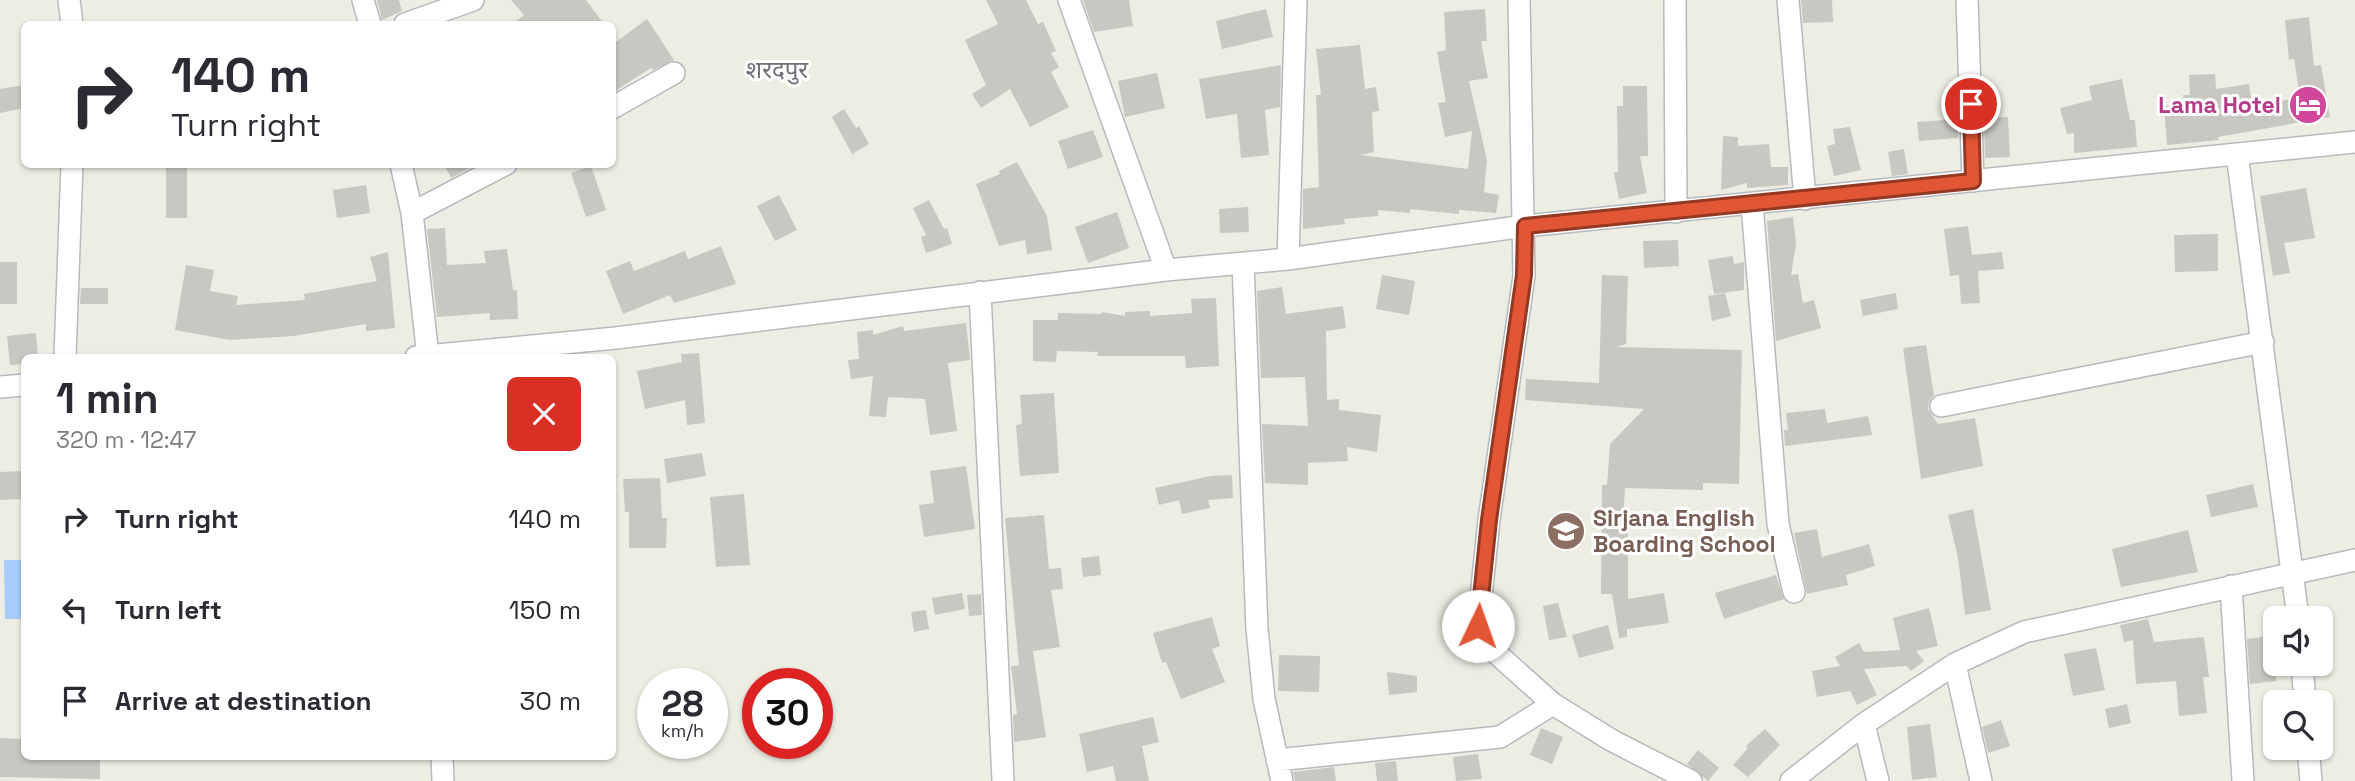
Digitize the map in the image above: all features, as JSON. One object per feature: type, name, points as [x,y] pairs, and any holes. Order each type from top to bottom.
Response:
[{"type":"street","points":[[69,0],[72,21]]},
{"type":"street","points":[[363,0],[369,21]]},
{"type":"street","points":[[414,21],[473,0]]},
{"type":"street","points":[[1069,0],[1166,270]]},
{"type":"street","points":[[1288,259],[1296,0]]},
{"type":"street","points":[[1519,0],[1524,275],[1489,520],[1478,626],[1485,643],[1553,704],[1611,740],[1691,781]]},
{"type":"street","points":[[1675,0],[1676,212]]},
{"type":"street","points":[[1788,0],[1805,199]]},
{"type":"street","points":[[1967,0],[1973,181]]},
{"type":"street","points":[[616,106],[674,73]]},
{"type":"street","points":[[484,354],[614,347],[980,292],[1288,259],[1525,226],[2355,142]]},
{"type":"street","points":[[2236,154],[2295,572],[2297,606]]},
{"type":"street","points":[[65,354],[72,168]]},
{"type":"street","points":[[402,168],[412,214],[428,354]]},
{"type":"street","points":[[412,214],[498,168]]},
{"type":"street","points":[[1752,204],[1778,524],[1794,592]]},
{"type":"street","points":[[1243,263],[1257,629],[1264,699],[1279,771],[1500,737],[1553,704]]},
{"type":"street","points":[[980,292],[1003,781]]},
{"type":"street","points":[[1941,406],[2263,342]]},
{"type":"street","points":[[0,387],[21,385]]},
{"type":"street","points":[[1791,781],[1864,724],[1955,664],[2024,632],[2355,560]]},
{"type":"street","points":[[2231,586],[2243,781]]},
{"type":"street","points":[[1955,664],[1981,781]]},
{"type":"street","points":[[1864,724],[1878,781]]},
{"type":"street","points":[[442,760],[443,781]]},
{"type":"street","points":[[2309,760],[2311,781]]},
{"type":"water","points":[[4,560],[21,560],[21,619],[5,619]]},
{"type":"building","points":[[377,0],[399,0],[402,11],[382,20]]},
{"type":"building","points":[[511,0],[586,0],[602,21],[516,21],[524,15]]},
{"type":"building","points":[[986,0],[1026,0],[1038,24],[1043,22],[1056,51],[1051,53],[1059,67],[1051,72],[1069,107],[1030,127],[1010,89],[981,108],[972,94],[986,85],[965,40],[998,24]]},
{"type":"building","points":[[1083,0],[1129,0],[1133,26],[1094,32]]},
{"type":"building","points":[[1801,0],[1832,0],[1833,22],[1803,23]]},
{"type":"building","points":[[1266,9],[1273,37],[1222,49],[1216,21]]},
{"type":"building","points":[[1485,9],[1487,41],[1481,41],[1488,78],[1469,81],[1487,160],[1484,192],[1499,195],[1496,213],[1459,210],[1459,214],[1410,209],[1410,213],[1378,210],[1378,216],[1344,219],[1345,224],[1303,229],[1303,189],[1319,187],[1316,95],[1321,95],[1316,49],[1360,45],[1365,89],[1376,87],[1379,111],[1372,112],[1374,152],[1361,155],[1468,169],[1472,131],[1445,137],[1438,103],[1446,102],[1437,52],[1446,50],[1444,12]]},
{"type":"building","points":[[2309,17],[2314,66],[2321,65],[2330,117],[2218,137],[2219,140],[2167,145],[2164,106],[2184,105],[2183,95],[2190,95],[2189,75],[2215,74],[2216,89],[2249,84],[2252,107],[2300,97],[2294,59],[2289,60],[2285,20]]},
{"type":"building","points":[[647,19],[674,60],[653,70],[651,68],[616,90],[616,42]]},
{"type":"building","points":[[1281,65],[1280,107],[1265,110],[1269,155],[1241,158],[1237,114],[1206,119],[1199,79]]},
{"type":"building","points":[[1157,73],[1165,108],[1125,117],[1118,81]]},
{"type":"building","points":[[2122,79],[2130,120],[2135,120],[2137,147],[2074,153],[2074,133],[2067,134],[2060,108],[2092,100],[2089,86]]},
{"type":"building","points":[[21,86],[21,109],[0,113],[0,89]]},
{"type":"building","points":[[1623,86],[1647,86],[1648,156],[1640,156],[1647,193],[1619,199],[1614,173],[1618,172],[1617,106],[1623,106]]},
{"type":"building","points":[[844,109],[856,128],[859,126],[869,144],[852,154],[832,117]]},
{"type":"building","points":[[2008,117],[2010,157],[1985,158],[1984,118]]},
{"type":"building","points":[[1958,119],[1958,138],[1919,141],[1917,122]]},
{"type":"building","points":[[1850,127],[1861,170],[1834,176],[1827,146],[1835,144],[1833,129]]},
{"type":"building","points":[[1093,130],[1103,157],[1068,169],[1058,141]]},
{"type":"building","points":[[1723,136],[1738,137],[1738,146],[1769,144],[1771,167],[1788,167],[1788,185],[1747,188],[1747,183],[1721,190]]},
{"type":"building","points":[[1904,149],[1908,174],[1892,176],[1888,152]]},
{"type":"building","points":[[1017,162],[1047,216],[1052,250],[1027,254],[1025,240],[999,246],[976,184],[1000,174],[999,171]]},
{"type":"building","points":[[166,168],[187,168],[187,218],[166,218]]},
{"type":"building","points":[[446,168],[470,168],[451,178]]},
{"type":"building","points":[[592,168],[606,210],[586,217],[571,173]]},
{"type":"building","points":[[366,185],[370,213],[337,218],[333,190]]},
{"type":"building","points":[[2306,188],[2315,238],[2284,243],[2290,273],[2273,276],[2260,196]]},
{"type":"building","points":[[779,195],[797,230],[775,241],[757,206]]},
{"type":"building","points":[[929,200],[944,229],[947,228],[952,244],[926,253],[921,237],[926,235],[913,208]]},
{"type":"building","points":[[1248,207],[1249,232],[1220,233],[1219,209]]},
{"type":"building","points":[[1117,212],[1129,248],[1088,263],[1075,227]]},
{"type":"building","points":[[1793,217],[1796,244],[1791,275],[1798,274],[1803,303],[1814,300],[1821,328],[1776,341],[1767,221]]},
{"type":"building","points":[[1968,226],[1972,255],[2002,252],[2004,269],[1978,271],[1980,303],[1961,304],[1959,275],[1950,276],[1944,229]]},
{"type":"building","points":[[445,228],[447,265],[486,263],[484,251],[507,249],[513,290],[517,290],[518,319],[490,320],[490,313],[437,317],[427,229]]},
{"type":"building","points":[[2218,234],[2218,271],[2175,272],[2174,235]]},
{"type":"building","points":[[1678,240],[1679,266],[1644,268],[1643,241]]},
{"type":"building","points":[[721,246],[736,284],[674,303],[670,295],[623,314],[606,271],[630,261],[634,271],[685,251],[688,259]]},
{"type":"building","points":[[388,252],[395,328],[366,331],[366,324],[293,336],[230,340],[175,330],[186,265],[214,270],[210,291],[238,296],[236,305],[305,300],[304,294],[377,281],[370,257]]},
{"type":"building","points":[[1733,256],[1734,264],[1744,262],[1744,290],[1714,294],[1708,260]]},
{"type":"building","points":[[0,262],[17,262],[17,304],[0,304]]},
{"type":"building","points":[[1382,275],[1415,281],[1409,315],[1376,309]]},
{"type":"building","points":[[1602,275],[1628,276],[1626,344],[1616,347],[1742,350],[1739,484],[1703,483],[1703,490],[1625,488],[1623,519],[1628,519],[1628,599],[1664,593],[1669,623],[1627,629],[1627,637],[1619,638],[1612,594],[1601,594],[1602,485],[1607,485],[1610,444],[1644,409],[1525,400],[1526,379],[1599,383]]},
{"type":"building","points":[[1282,287],[1286,314],[1343,306],[1346,328],[1326,331],[1327,400],[1339,399],[1339,410],[1381,415],[1377,452],[1347,447],[1348,461],[1308,463],[1308,485],[1265,483],[1262,424],[1308,426],[1305,377],[1261,378],[1257,291]]},
{"type":"building","points":[[81,288],[108,288],[108,304],[80,304]]},
{"type":"building","points":[[1725,293],[1731,316],[1712,321],[1708,296]]},
{"type":"building","points":[[1896,293],[1898,309],[1863,316],[1860,300]]},
{"type":"building","points":[[1216,298],[1219,366],[1186,368],[1185,356],[1097,356],[1098,352],[1057,351],[1056,362],[1033,361],[1033,320],[1058,320],[1058,313],[1102,312],[1125,316],[1125,312],[1150,311],[1150,316],[1192,313],[1191,299]]},
{"type":"building","points":[[966,323],[970,360],[948,363],[957,431],[930,435],[925,399],[888,397],[886,417],[869,416],[873,376],[851,379],[848,360],[859,359],[857,332],[873,330],[873,335],[903,326],[904,331]]},
{"type":"building","points":[[36,333],[38,354],[21,354],[21,364],[10,365],[7,336]]},
{"type":"building","points":[[1926,345],[1934,395],[1929,401],[1928,409],[1938,424],[1975,418],[1983,466],[1921,479],[1903,348]]},
{"type":"building","points":[[699,353],[705,423],[687,425],[685,400],[645,409],[637,371],[682,362],[681,354]]},
{"type":"building","points":[[1054,393],[1059,473],[1020,476],[1016,425],[1022,424],[1020,395]]},
{"type":"building","points":[[1825,409],[1827,423],[1868,416],[1872,435],[1785,446],[1784,430],[1788,430],[1786,413]]},
{"type":"building","points":[[702,453],[706,476],[667,483],[664,459]]},
{"type":"building","points":[[966,466],[975,529],[924,537],[919,505],[934,503],[930,471]]},
{"type":"building","points":[[21,471],[21,499],[0,500],[0,472]]},
{"type":"building","points":[[1232,475],[1233,498],[1208,500],[1210,508],[1182,514],[1179,500],[1159,505],[1155,488],[1211,476]]},
{"type":"building","points":[[660,478],[662,518],[667,518],[666,548],[629,548],[629,512],[625,512],[623,479]]},
{"type":"building","points":[[2253,484],[2258,507],[2211,517],[2206,495]]},
{"type":"building","points":[[744,494],[750,565],[716,567],[710,497]]},
{"type":"building","points":[[1973,509],[1991,610],[1965,615],[1958,558],[1948,515]]},
{"type":"building","points":[[1044,515],[1049,569],[1061,568],[1063,589],[1051,590],[1060,647],[1033,651],[1046,737],[1014,742],[1013,715],[1017,714],[1011,666],[1019,665],[1005,518]]},
{"type":"building","points":[[1817,529],[1822,557],[1869,544],[1875,566],[1846,575],[1848,585],[1807,594],[1794,533]]},
{"type":"building","points":[[2188,530],[2198,572],[2121,587],[2112,549]]},
{"type":"building","points":[[1099,556],[1101,575],[1083,577],[1081,558]]},
{"type":"building","points":[[1776,575],[1784,599],[1724,619],[1715,593]]},
{"type":"building","points":[[962,593],[965,609],[935,615],[932,598]]},
{"type":"building","points":[[981,594],[982,615],[969,616],[967,595]]},
{"type":"building","points":[[1558,603],[1567,637],[1549,640],[1543,606]]},
{"type":"building","points":[[1929,608],[1938,646],[1916,651],[1924,661],[1911,671],[1907,666],[1864,669],[1877,695],[1857,705],[1850,691],[1817,697],[1812,671],[1840,666],[1835,657],[1859,643],[1864,652],[1900,650],[1893,618]]},
{"type":"building","points":[[926,610],[929,629],[914,632],[911,612]]},
{"type":"building","points":[[1212,617],[1220,646],[1212,649],[1225,682],[1181,699],[1166,662],[1162,663],[1153,633]]},
{"type":"building","points":[[2148,619],[2154,642],[2204,637],[2209,677],[2203,677],[2207,713],[2179,716],[2176,681],[2136,684],[2133,640],[2124,642],[2120,625]]},
{"type":"building","points":[[1608,625],[1614,649],[1579,658],[1572,635]]},
{"type":"building","points":[[2263,637],[2263,676],[2276,676],[2276,681],[2250,684],[2247,639]]},
{"type":"building","points":[[2096,648],[2105,690],[2073,696],[2064,654]]},
{"type":"building","points":[[1279,655],[1320,656],[1319,692],[1278,691]]},
{"type":"building","points":[[1387,672],[1417,676],[1417,692],[1389,695]]},
{"type":"building","points":[[2127,704],[2131,723],[2109,728],[2105,709]]},
{"type":"building","points":[[1153,717],[1159,742],[1142,746],[1149,781],[1116,781],[1113,766],[1087,772],[1079,734]]},
{"type":"building","points":[[2001,720],[2010,746],[1988,753],[1982,727]]},
{"type":"building","points":[[1930,724],[1937,777],[1912,780],[1907,727]]},
{"type":"building","points":[[1541,728],[1563,737],[1552,764],[1530,755]]},
{"type":"building","points":[[1765,729],[1780,745],[1748,777],[1733,765],[1748,748],[1746,746]]},
{"type":"building","points":[[0,738],[21,739],[21,760],[100,760],[100,779],[0,777]]},
{"type":"building","points":[[1698,750],[1719,768],[1708,781],[1687,764]]},
{"type":"building","points":[[1478,754],[1482,779],[1456,781],[1453,757]]},
{"type":"building","points":[[1396,761],[1398,781],[1377,781],[1375,763]]},
{"type":"building","points":[[1334,767],[1336,781],[1295,781],[1293,772]]},
{"type":"place","name":"Lama Hotel","points":[[2308,105]]},
{"type":"place","name":"Sirjana English Boarding School","points":[[1566,531]]},
{"type":"district","name":"शरदपुर","points":[[777,69]]},
{"type":"route","points":[[1478,626],[1489,520],[1524,275],[1525,226],[1973,181],[1971,104]]}]
